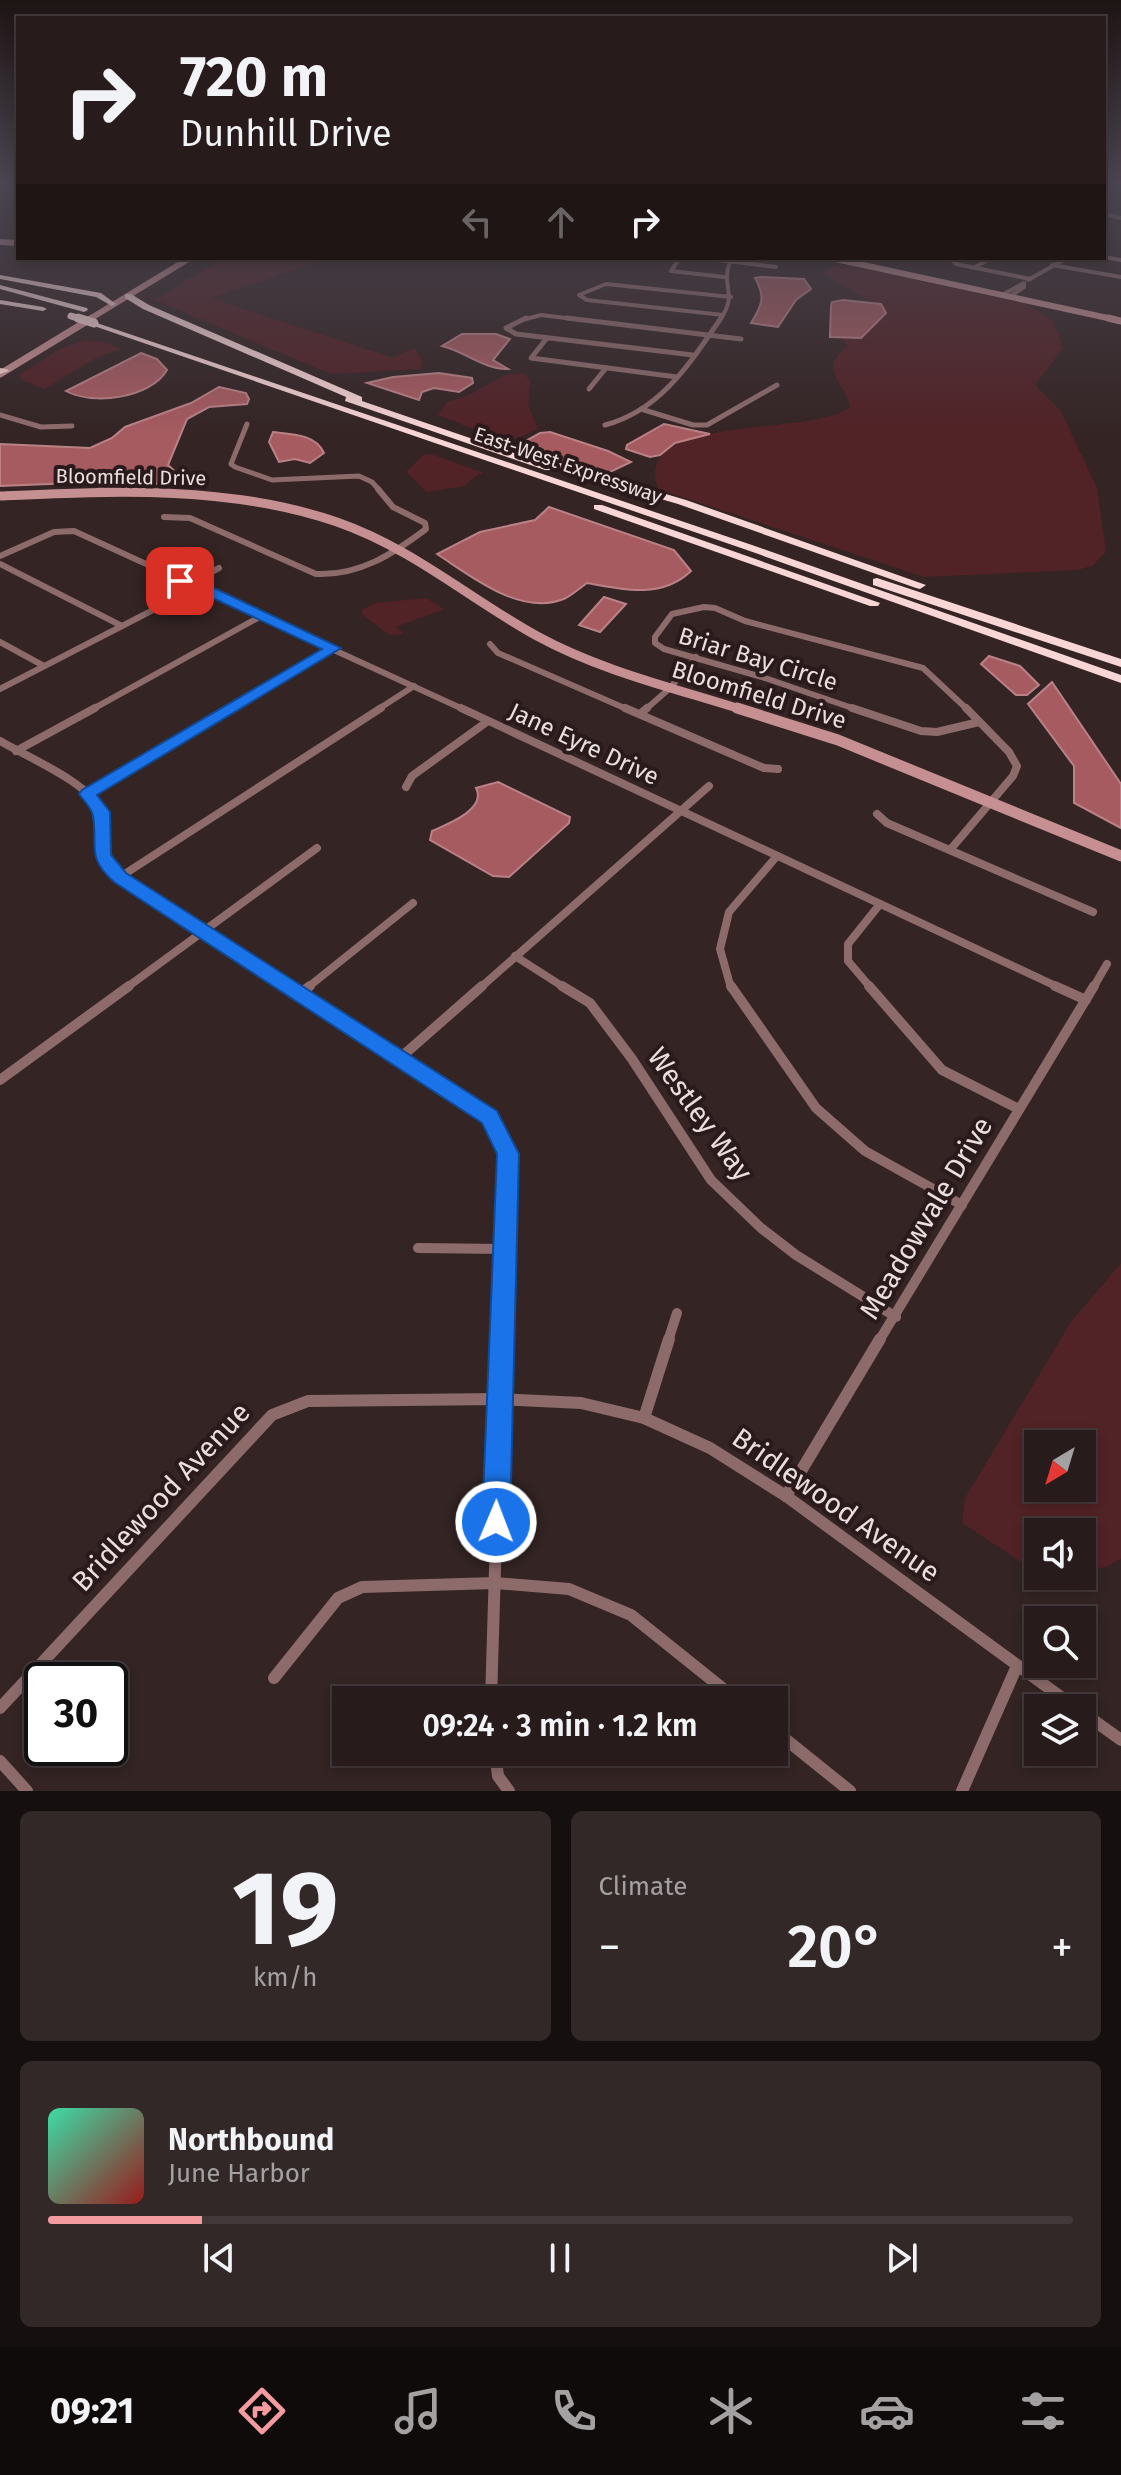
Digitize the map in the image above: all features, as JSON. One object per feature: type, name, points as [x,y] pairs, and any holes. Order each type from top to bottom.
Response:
[{"type":"highway","points":[[0,277],[82,292],[106,292],[136,285]]},
{"type":"highway","name":"East-West Expressway","points":[[0,287],[84,310],[109,306],[375,407],[1121,663]]},
{"type":"highway","points":[[82,292],[109,306],[146,307]]},
{"type":"highway","name":"East-West Expressway","points":[[0,295],[94,323],[1121,679]]},
{"type":"highway","points":[[128,296],[146,307],[375,407]]},
{"type":"highway","points":[[0,302],[71,316]]},
{"type":"street","points":[[109,306],[164,268]]},
{"type":"street","points":[[1,371],[174,268]]},
{"type":"street","points":[[673,268],[671,271],[724,277]]},
{"type":"street","points":[[605,425],[614,424],[663,397],[723,315],[731,297],[724,277],[728,268]]},
{"type":"street","points":[[875,268],[1121,321]]},
{"type":"street","points":[[974,268],[1030,279]]},
{"type":"street","points":[[1006,296],[1048,268]]},
{"type":"street","points":[[1067,268],[1121,277]]},
{"type":"street","points":[[723,315],[587,300],[579,295],[606,284],[731,297]]},
{"type":"street","points":[[693,355],[516,334],[506,328],[530,316],[541,315],[741,339]]},
{"type":"street","points":[[547,338],[531,358],[677,377]]},
{"type":"street","points":[[589,389],[606,368]]},
{"type":"street","points":[[641,409],[689,424],[707,425],[777,385]]},
{"type":"street","points":[[0,415],[41,427],[72,426]]},
{"type":"street","name":"Bloomfield Drive","points":[[247,424],[231,464],[272,480],[351,476],[368,479],[393,507],[427,525],[398,547]]},
{"type":"street","name":"Bloomfield Drive","points":[[0,496],[131,491],[233,498],[307,512],[398,547],[564,650],[616,672],[817,733],[1121,856]]},
{"type":"street","points":[[164,517],[190,518],[316,574],[328,576],[356,572],[398,547]]},
{"type":"street","name":"Jane Eyre Drive","points":[[0,556],[64,530],[263,615],[1086,1000]]},
{"type":"street","points":[[0,564],[122,626]]},
{"type":"street","points":[[0,689],[186,593],[219,568]]},
{"type":"street","name":"Briar Bay Circle","points":[[979,722],[937,732],[921,731],[664,649],[655,643],[655,637],[672,614],[704,607],[715,608],[745,621],[923,668],[934,675],[1009,752],[1017,766],[991,803]]},
{"type":"street","points":[[16,751],[263,615]]},
{"type":"street","points":[[0,642],[44,666]]},
{"type":"street","points":[[490,644],[498,653],[764,768],[778,769]]},
{"type":"street","points":[[88,794],[333,648]]},
{"type":"street","points":[[640,714],[670,688],[696,657]]},
{"type":"street","points":[[120,877],[414,686]]},
{"type":"street","points":[[406,787],[412,776],[488,721]]},
{"type":"street","points":[[0,741],[88,794],[102,812],[102,855],[108,867],[120,877],[489,1117],[508,1154],[491,1686]]},
{"type":"street","points":[[400,1058],[709,786]]},
{"type":"street","points":[[950,850],[991,803]]},
{"type":"street","points":[[877,814],[887,823],[1093,912]]},
{"type":"street","points":[[0,1080],[317,848]]},
{"type":"street","points":[[777,856],[729,912],[720,949],[731,987],[816,1108],[865,1151],[962,1205]]},
{"type":"street","points":[[299,994],[413,903]]},
{"type":"street","points":[[880,904],[848,944],[848,961],[942,1070],[1019,1109]]},
{"type":"street","name":"Westley Way","points":[[515,956],[590,1003],[632,1059],[711,1180],[761,1228],[796,1255],[896,1317]]},
{"type":"street","name":"Meadowvale Drive","points":[[786,1496],[1107,964]]},
{"type":"street","points":[[418,1248],[504,1249]]},
{"type":"street","points":[[644,1418],[677,1313]]},
{"type":"street","name":"Bridlewood Avenue","points":[[0,1708],[272,1415],[308,1401],[498,1399],[581,1403],[644,1418],[710,1448],[786,1496],[1056,1694]]},
{"type":"street","points":[[274,1678],[338,1598],[362,1587],[495,1583],[569,1589],[631,1615],[720,1686]]},
{"type":"street","points":[[962,1791],[1017,1666]]},
{"type":"street","points":[[1096,1722],[1121,1740]]},
{"type":"street","points":[[788,1741],[850,1791]]},
{"type":"street","points":[[0,1761],[27,1791]]},
{"type":"street","points":[[497,1766],[498,1776],[509,1791]]},
{"type":"shaded area","points":[[208,268],[301,268],[211,298],[393,358],[415,348],[423,363],[420,369],[331,374],[155,300]]},
{"type":"shaded area","points":[[857,268],[1023,303],[1052,320],[1063,348],[1035,385],[1061,411],[1097,488],[1106,552],[1092,566],[1077,570],[924,577],[658,489],[657,464],[671,448],[697,437],[800,422],[830,416],[850,407],[835,375],[834,361],[848,346],[842,338],[857,339],[872,328],[872,302],[825,275],[826,270]]},
{"type":"shaded area","points":[[755,278],[804,279],[811,289],[796,300],[778,327],[751,323],[761,301],[761,291]]},
{"type":"shaded area","points":[[843,300],[881,304],[886,313],[861,338],[830,337],[832,302]]},
{"type":"shaded area","points":[[462,334],[496,334],[510,339],[493,360],[508,369],[491,367],[442,346]]},
{"type":"shaded area","points":[[86,340],[108,343],[120,349],[94,359],[44,389],[22,380],[19,375],[62,348]]},
{"type":"shaded area","points":[[141,353],[157,359],[167,370],[148,387],[121,397],[106,398],[77,396],[66,391]]},
{"type":"shaded area","points":[[439,373],[472,378],[473,383],[459,392],[434,388],[422,392],[419,400],[367,383],[393,377]]},
{"type":"shaded area","points":[[523,373],[530,380],[528,405],[538,429],[520,437],[502,437],[438,415],[447,402],[467,396],[505,375]]},
{"type":"shaded area","points":[[219,387],[246,393],[249,399],[247,404],[209,407],[187,419],[168,465],[179,475],[178,480],[168,484],[99,482],[0,486],[0,444],[90,448],[112,438],[125,427],[191,403]]},
{"type":"shaded area","points":[[664,424],[710,434],[675,443],[660,455],[650,457],[626,449],[627,445]]},
{"type":"shaded area","points":[[273,432],[309,439],[324,453],[310,463],[295,459],[279,462],[269,442]]},
{"type":"shaded area","points":[[550,432],[631,462],[608,473],[530,451],[520,444],[540,433]]},
{"type":"shaded area","points":[[431,454],[484,473],[465,486],[427,492],[406,472],[423,455]]},
{"type":"shaded area","points":[[549,507],[674,550],[691,571],[668,586],[655,589],[628,590],[587,583],[566,598],[549,603],[532,603],[498,592],[437,554],[480,532],[535,520]]},
{"type":"shaded area","points":[[604,597],[626,604],[600,632],[579,625]]},
{"type":"shaded area","points":[[426,598],[444,609],[396,627],[404,634],[389,635],[363,615],[362,610],[375,603]]},
{"type":"shaded area","points":[[989,656],[1020,666],[1039,685],[1027,695],[1016,695],[981,664]]},
{"type":"shaded area","points":[[1052,682],[1121,784],[1121,828],[1074,803],[1074,766],[1028,704]]},
{"type":"shaded area","points":[[498,782],[570,817],[569,823],[509,877],[493,876],[430,840],[432,831],[471,809],[478,796],[476,788]]},
{"type":"shaded area","points":[[1121,1263],[1121,1559],[1096,1568],[1096,1518],[1024,1518],[1024,1564],[962,1523],[965,1498],[1071,1322]]},
{"type":"route","points":[[180,581],[207,590],[333,648],[88,794],[102,812],[102,855],[108,867],[120,877],[489,1117],[508,1154],[496,1522]]}]
